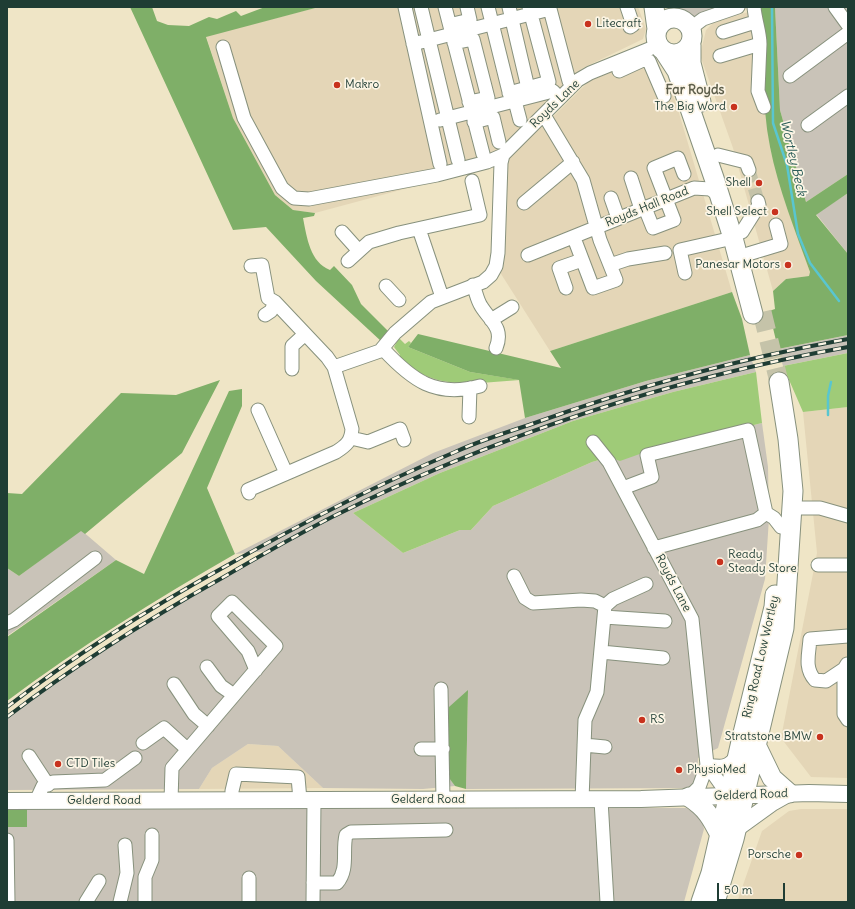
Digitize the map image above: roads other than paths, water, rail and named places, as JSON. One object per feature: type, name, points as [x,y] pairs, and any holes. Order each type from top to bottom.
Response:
[{"type":"highway","points":[[654,7],[660,42],[678,71],[719,195],[737,235],[748,254],[758,313],[737,235],[718,155],[695,86],[686,25],[681,18],[669,18],[664,20],[660,42]]},
{"type":"highway","points":[[660,42],[677,54],[687,50],[686,25]]},
{"type":"highway","name":"Ring Road Low Wortley","points":[[715,902],[736,796],[756,745],[784,628],[793,491],[788,439],[774,383],[784,493],[774,607],[738,756],[736,796]]},
{"type":"highway","points":[[756,745],[772,778],[789,793]]},
{"type":"highway","points":[[689,797],[702,806],[711,817],[728,832]]},
{"type":"highway","name":"Ring Road Low Wortley","points":[[701,902],[728,832]]},
{"type":"main road","name":"Gelderd Road","points":[[7,801],[601,800],[789,793],[848,794]]},
{"type":"main road","points":[[728,832],[789,793]]},
{"type":"street","points":[[405,7],[440,164]]},
{"type":"street","points":[[421,7],[458,160]]},
{"type":"street","points":[[445,7],[483,154]]},
{"type":"street","points":[[452,34],[470,20],[467,7]]},
{"type":"street","points":[[488,7],[512,98],[520,120]]},
{"type":"street","points":[[627,7],[633,25],[630,27]]},
{"type":"street","points":[[686,25],[738,7]]},
{"type":"street","points":[[754,7],[755,22],[760,36],[758,91],[764,106]]},
{"type":"street","points":[[835,7],[848,25]]},
{"type":"street","points":[[413,44],[492,23],[510,13],[549,8],[569,80],[572,85]]},
{"type":"street","points":[[512,98],[528,88],[549,82],[530,10]]},
{"type":"street","points":[[510,13],[528,88]]},
{"type":"street","points":[[723,32],[755,22]]},
{"type":"street","points":[[790,76],[848,33]]},
{"type":"street","points":[[452,34],[474,39],[488,98],[471,112]]},
{"type":"street","name":"Royds Lane","points":[[504,155],[572,85],[590,73],[624,66],[660,42]]},
{"type":"street","points":[[720,56],[760,44]]},
{"type":"street","points":[[223,47],[244,118],[282,188],[294,198],[309,199],[437,175],[487,162],[504,155]]},
{"type":"street","points":[[624,66],[643,60],[649,61],[664,96]]},
{"type":"street","points":[[430,122],[471,112],[512,98],[553,91],[560,98]]},
{"type":"street","points":[[808,124],[848,96]]},
{"type":"street","points":[[471,112],[493,117],[499,142]]},
{"type":"street","points":[[544,114],[583,180],[597,228],[616,280],[593,288],[574,238]]},
{"type":"street","points":[[406,308],[431,302],[473,285],[487,278],[496,266],[498,253],[501,163],[504,155]]},
{"type":"street","points":[[718,155],[746,162],[748,170]]},
{"type":"street","points":[[631,178],[643,209],[653,228],[674,220],[654,168],[678,158],[684,174]]},
{"type":"street","points":[[524,203],[573,162]]},
{"type":"street","points":[[348,261],[369,242],[419,228],[480,215],[472,180]]},
{"type":"street","name":"Royds Hall Road","points":[[528,255],[574,238],[618,218],[694,188],[703,187],[710,189],[719,195]]},
{"type":"street","points":[[611,198],[618,218]]},
{"type":"street","points":[[686,273],[680,250],[737,235],[759,205],[758,201]]},
{"type":"street","points":[[748,254],[781,244],[776,225]]},
{"type":"street","points":[[419,228],[442,297]]},
{"type":"street","points":[[342,232],[359,251]]},
{"type":"street","points":[[610,265],[628,259],[665,253]]},
{"type":"street","points":[[566,288],[559,268],[582,260]]},
{"type":"street","points":[[249,492],[248,490],[336,452],[346,446],[351,438],[352,428],[334,368],[327,357],[275,302],[268,298],[262,265],[251,266]]},
{"type":"street","points":[[473,285],[480,304],[494,324],[500,338],[496,348]]},
{"type":"street","points":[[386,286],[406,308]]},
{"type":"street","points":[[264,315],[271,311],[275,302]]},
{"type":"street","points":[[494,324],[512,307]]},
{"type":"street","points":[[334,368],[366,358],[383,349],[395,333],[406,308]]},
{"type":"street","points":[[292,369],[292,346],[304,334]]},
{"type":"street","points":[[383,349],[414,379],[430,386],[448,391],[475,387],[469,417]]},
{"type":"street","points":[[258,410],[286,473]]},
{"type":"street","points":[[351,438],[368,442],[400,429],[404,440]]},
{"type":"street","points":[[623,488],[652,478],[647,455],[748,430],[766,513],[774,518],[781,527]]},
{"type":"street","name":"Royds Lane","points":[[593,442],[609,462],[692,619],[707,765],[699,787],[689,797]]},
{"type":"street","points":[[792,508],[820,508],[848,516]]},
{"type":"street","points":[[654,548],[757,520],[766,513]]},
{"type":"street","points":[[7,623],[14,620],[96,558]]},
{"type":"street","points":[[818,565],[848,565]]},
{"type":"street","points":[[514,576],[525,598],[533,603],[581,600],[596,601],[604,611],[665,621]]},
{"type":"street","points":[[582,800],[585,720],[597,692],[604,611],[613,599],[646,584]]},
{"type":"street","points":[[170,800],[172,768],[187,749],[208,726],[256,670],[276,646],[232,602],[218,616],[248,652],[256,670]]},
{"type":"street","points":[[846,666],[826,681],[815,680],[807,667],[810,639],[848,636]]},
{"type":"street","points":[[601,652],[663,658]]},
{"type":"street","points":[[846,666],[846,699],[844,714],[848,720]]},
{"type":"street","points":[[207,667],[221,686],[234,695]]},
{"type":"street","points":[[174,684],[194,714],[208,726]]},
{"type":"street","points":[[441,689],[443,800]]},
{"type":"street","points":[[143,743],[164,728],[187,749]]},
{"type":"street","points":[[584,745],[605,747]]},
{"type":"street","points":[[421,749],[443,749]]},
{"type":"street","points":[[29,756],[48,785]]},
{"type":"street","points":[[707,765],[723,766],[730,764],[738,756]]},
{"type":"street","points":[[36,801],[43,786],[53,782],[104,780],[135,758]]},
{"type":"street","name":"Royds Lane","points":[[707,765],[736,796]]},
{"type":"street","points":[[232,800],[232,791],[236,774],[298,777],[307,800],[313,902]]},
{"type":"street","points":[[601,800],[607,902]]},
{"type":"street","points":[[313,883],[337,883],[342,877],[345,866],[345,840],[346,835],[351,832],[446,830]]},
{"type":"street","points":[[146,902],[145,877],[152,860],[152,835]]},
{"type":"street","points":[[7,840],[8,902]]},
{"type":"street","points":[[120,902],[127,873],[125,845]]},
{"type":"street","points":[[249,878],[249,902]]},
{"type":"street","points":[[86,902],[99,881]]},
{"type":"waterway","name":"Wortley Beck","points":[[772,7],[773,123],[787,165],[798,234],[810,263],[839,301]]},
{"type":"waterway","name":"Wortley Beck","points":[[828,415],[828,396],[831,382]]},
{"type":"tunnel","points":[[749,170],[758,201]]},
{"type":"tunnel","points":[[762,312],[779,382]]},
{"type":"railway","points":[[7,707],[33,687],[114,632],[254,550],[367,491],[464,448],[568,411],[647,386],[726,365],[848,339]]},
{"type":"railway","points":[[7,717],[85,661],[166,610],[263,554],[332,517],[394,488],[456,461],[520,436],[649,393],[781,360],[848,347]]},
{"type":"place","name":"Litecraft","points":[[588,24]]},
{"type":"place","name":"Makro","points":[[337,85]]},
{"type":"place","name":"The Big Word","points":[[734,107]]},
{"type":"place","name":"Shell","points":[[759,183]]},
{"type":"place","name":"Shell Select","points":[[775,212]]},
{"type":"place","name":"Panesar Motors","points":[[788,265]]},
{"type":"place","name":"Ready Steady Store","points":[[720,562]]},
{"type":"place","name":"RS","points":[[642,720]]},
{"type":"place","name":"Stratstone BMW","points":[[820,737]]},
{"type":"place","name":"CTD Tiles","points":[[58,764]]},
{"type":"place","name":"PhysioMed","points":[[679,770]]},
{"type":"place","name":"Porsche","points":[[799,855]]},
{"type":"district","name":"Far Royds","points":[[695,90]]}]
